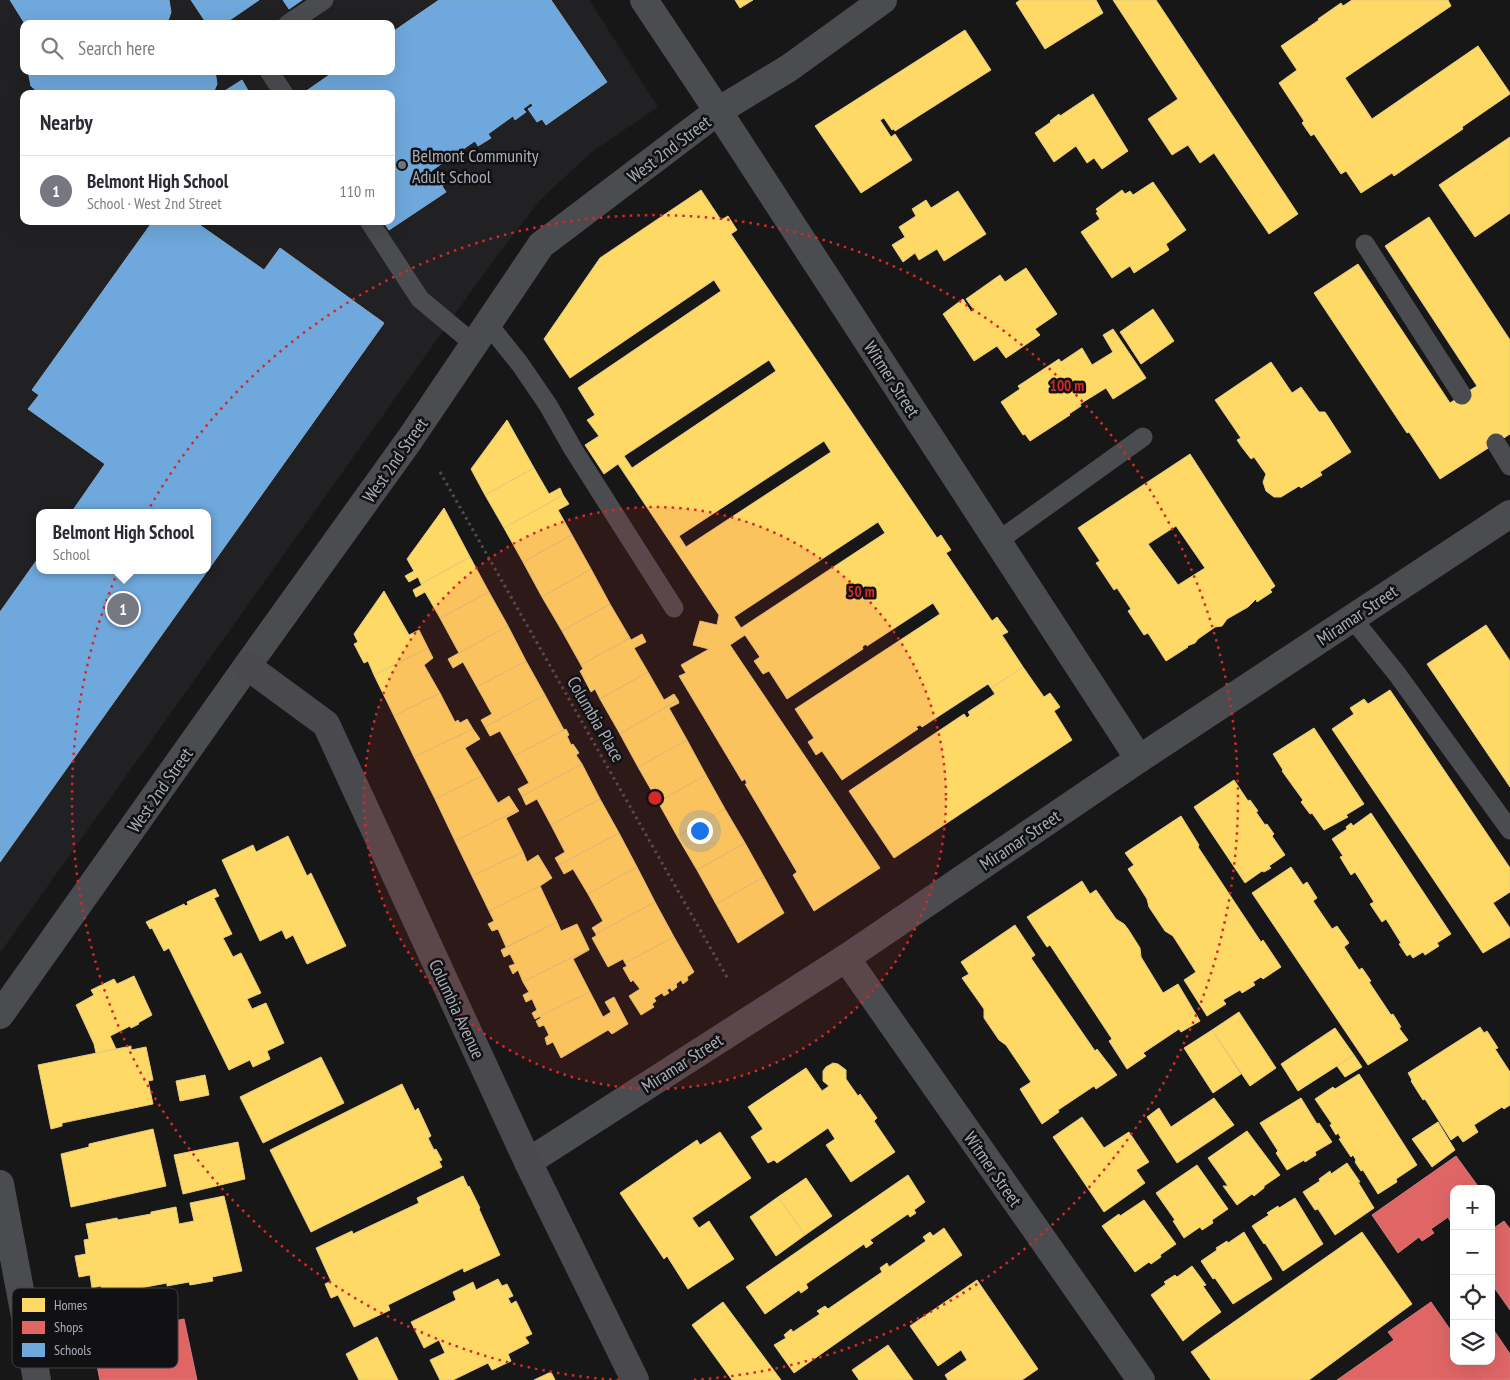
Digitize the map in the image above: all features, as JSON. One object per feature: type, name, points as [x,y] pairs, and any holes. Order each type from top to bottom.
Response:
[{"type":"street","name":"Witmer Street","points":[[644,0],[1140,759]]},
{"type":"street","name":"West 2nd Street","points":[[0,1015],[410,439],[540,245],[718,111],[789,68],[883,0]]},
{"type":"street","name":"Miramar Street","points":[[528,1162],[846,958],[1140,759],[1510,514]]},
{"type":"street","name":"Columbia Avenue","points":[[247,666],[326,724],[528,1162],[635,1380]]},
{"type":"street","name":"Witmer Street","points":[[846,958],[1141,1380]]},
{"type":"street","points":[[0,1184],[20,1288]]},
{"type":"lane","points":[[294,20],[324,0]]},
{"type":"lane","points":[[272,75],[281,90]]},
{"type":"lane","points":[[372,225],[420,299],[481,334],[520,364],[674,608]]},
{"type":"lane","points":[[1365,244],[1462,395]]},
{"type":"lane","points":[[998,541],[1143,437]]},
{"type":"lane","points":[[1496,443],[1510,466]]},
{"type":"lane","points":[[1352,618],[1397,674],[1510,830]]},
{"type":"path","name":"Columbia Place","points":[[440,472],[728,979]]},
{"type":"shaded area","points":[[0,0],[589,0],[658,107],[593,151],[541,199],[490,265],[0,953]]},
{"type":"building: Homes","points":[[735,0],[753,0],[740,8]]},
{"type":"building: Homes","points":[[1020,0],[1096,0],[1103,13],[1045,49],[1016,3]]},
{"type":"building: Homes","points":[[1113,0],[1156,0],[1298,214],[1269,234],[1214,153],[1200,163],[1188,145],[1172,155],[1148,119],[1178,99]]},
{"type":"building: Homes","points":[[1352,0],[1448,0],[1451,6],[1345,78],[1372,119],[1478,46],[1510,93],[1462,127],[1463,129],[1394,176],[1392,173],[1361,193],[1346,171],[1341,174],[1314,134],[1311,136],[1302,123],[1304,121],[1279,83],[1297,70],[1281,46],[1341,3],[1343,6]]},
{"type":"building: Homes","points":[[965,30],[991,70],[895,131],[894,129],[892,130],[884,118],[880,120],[891,137],[895,134],[912,160],[861,193],[815,126]]},
{"type":"building: Homes","points":[[1093,94],[1128,151],[1102,169],[1094,158],[1087,163],[1076,146],[1054,162],[1035,133],[1059,114],[1060,116]]},
{"type":"building: Homes","points":[[1510,137],[1510,213],[1475,237],[1439,185]]},
{"type":"building: Homes","points":[[1153,182],[1186,230],[1166,244],[1169,250],[1134,273],[1130,266],[1112,278],[1081,232],[1100,219],[1096,209],[1122,190],[1125,194],[1130,191],[1133,195]]},
{"type":"building: Homes","points":[[701,190],[721,220],[728,216],[737,230],[731,234],[937,538],[941,535],[951,550],[946,553],[992,621],[997,617],[1008,632],[1002,635],[1023,667],[991,688],[988,684],[922,727],[920,725],[916,727],[918,729],[842,780],[822,751],[816,755],[808,742],[814,738],[795,709],[940,614],[933,603],[867,646],[866,644],[862,647],[863,649],[787,699],[769,671],[763,674],[754,661],[760,657],[745,635],[730,645],[880,868],[814,911],[793,875],[797,872],[745,784],[747,784],[745,779],[742,781],[679,676],[686,673],[681,665],[709,649],[693,645],[700,621],[717,625],[719,615],[618,464],[604,474],[585,445],[599,436],[587,420],[595,415],[578,388],[721,291],[714,280],[570,378],[544,339],[600,258]],"holes":[[[769,360],[776,371],[632,468],[624,456]],[[824,441],[831,452],[686,547],[679,536]],[[878,522],[885,533],[741,628],[734,617]]]},
{"type":"building: Homes","points":[[958,191],[986,234],[944,261],[937,249],[919,260],[915,253],[903,262],[892,245],[905,237],[899,227],[916,216],[912,209],[926,200],[931,208]]},
{"type":"building: Homes","points":[[1429,217],[1510,340],[1510,434],[1440,479],[1409,432],[1407,433],[1314,293],[1358,264],[1450,403],[1477,386],[1385,246]]},
{"type":"building: Homes","points":[[1026,268],[1057,314],[1035,329],[1040,335],[1006,358],[997,346],[974,361],[943,314],[963,299],[971,312],[974,310],[966,299],[1000,275],[1005,282]]},
{"type":"building: Homes","points":[[1153,309],[1174,341],[1141,364],[1120,332]]},
{"type":"building: Homes","points":[[1113,329],[1146,378],[1113,399],[1106,388],[1080,404],[1081,406],[1070,415],[1030,441],[1025,434],[1023,435],[1001,402],[1020,389],[1018,386],[1059,359],[1061,362],[1082,348],[1092,365],[1113,352],[1103,335]]},
{"type":"building: Homes","points":[[1271,362],[1292,393],[1301,387],[1319,412],[1325,412],[1351,452],[1320,472],[1322,475],[1301,488],[1299,486],[1281,497],[1274,497],[1266,491],[1263,482],[1266,474],[1254,457],[1251,459],[1241,446],[1237,440],[1241,438],[1215,400]]},
{"type":"building: Homes","points":[[507,420],[534,468],[485,495],[471,469]]},
{"type":"building: Homes","points":[[1190,454],[1275,586],[1270,590],[1272,592],[1257,602],[1256,599],[1248,607],[1227,619],[1222,626],[1215,627],[1195,643],[1187,646],[1166,661],[1148,633],[1144,635],[1128,611],[1131,609],[1117,588],[1114,590],[1096,563],[1100,561],[1078,528]],"holes":[[[1176,526],[1205,568],[1178,585],[1148,544]]]},
{"type":"building: Homes","points":[[534,468],[549,494],[560,488],[563,495],[504,528],[485,495]]},
{"type":"building: Homes","points":[[563,495],[569,504],[558,510],[572,535],[523,562],[504,528]]},
{"type":"building: Homes","points":[[444,508],[470,557],[421,584],[418,577],[409,582],[405,576],[414,571],[407,559]]},
{"type":"building: Homes","points":[[572,535],[591,569],[542,597],[523,562]]},
{"type":"building: Homes","points":[[470,557],[489,592],[440,618],[425,592],[416,597],[413,590]]},
{"type":"building: Homes","points":[[591,569],[610,604],[562,631],[542,597]]},
{"type":"building: Homes","points":[[384,591],[409,635],[419,630],[428,648],[374,675],[368,661],[364,663],[354,644],[358,642],[354,634]]},
{"type":"building: Homes","points":[[489,592],[508,626],[459,653],[440,618]]},
{"type":"building: Homes","points":[[610,604],[630,638],[581,665],[562,631]]},
{"type":"building: Homes","points":[[1486,625],[1510,661],[1510,787],[1427,664]]},
{"type":"building: Homes","points":[[508,626],[526,661],[477,687],[463,662],[453,668],[448,659]]},
{"type":"building: Homes","points":[[642,634],[646,642],[634,648],[648,672],[600,699],[595,689],[591,692],[580,671],[583,669],[581,665],[630,638],[631,640]]},
{"type":"building: Homes","points":[[428,648],[433,658],[424,665],[440,693],[394,716],[374,675]]},
{"type":"building: Homes","points":[[526,661],[545,695],[485,727],[481,720],[492,714],[477,687]]},
{"type":"building: Homes","points":[[1023,667],[1044,697],[1050,693],[1060,707],[1054,711],[1072,740],[894,858],[849,791],[964,714],[967,718],[970,715],[968,712],[995,694],[991,688]]},
{"type":"building: Homes","points":[[648,672],[664,700],[674,694],[678,700],[620,734],[600,699]]},
{"type":"building: Homes","points":[[1390,690],[1510,868],[1510,892],[1493,903],[1510,928],[1510,937],[1483,953],[1332,729],[1354,714],[1350,708],[1364,699],[1368,704]]},
{"type":"building: Homes","points":[[440,693],[455,722],[458,720],[460,723],[467,719],[473,729],[414,757],[394,716]]},
{"type":"building: Homes","points":[[545,695],[564,730],[514,756],[500,731],[490,736],[485,727]]},
{"type":"building: Homes","points":[[678,700],[679,703],[669,708],[687,740],[638,767],[620,734]]},
{"type":"building: Homes","points":[[1314,728],[1364,804],[1346,815],[1348,817],[1324,830],[1312,813],[1310,814],[1301,802],[1303,800],[1282,771],[1273,754]]},
{"type":"building: Homes","points":[[473,729],[480,739],[465,748],[482,776],[435,799],[414,757]]},
{"type":"building: Homes","points":[[566,729],[571,745],[573,744],[579,753],[576,755],[582,764],[522,796],[518,789],[529,783],[514,756]]},
{"type":"building: Homes","points":[[687,740],[706,775],[658,802],[638,767]]},
{"type":"building: Homes","points":[[582,764],[600,799],[551,825],[537,799],[526,805],[522,796]]},
{"type":"building: Homes","points":[[706,775],[725,809],[677,836],[658,802]]},
{"type":"building: Homes","points":[[482,776],[498,803],[509,796],[518,810],[455,841],[435,799]]},
{"type":"building: Homes","points":[[1234,780],[1248,801],[1250,800],[1258,811],[1256,812],[1265,825],[1267,824],[1274,834],[1272,836],[1285,855],[1269,866],[1271,868],[1264,872],[1262,871],[1245,883],[1194,807]]},
{"type":"building: Homes","points":[[600,799],[619,833],[559,865],[555,858],[565,852],[551,825]]},
{"type":"building: Homes","points":[[725,809],[745,843],[697,870],[677,836]]},
{"type":"building: Homes","points":[[518,810],[506,818],[523,852],[472,876],[455,841]]},
{"type":"building: Homes","points":[[1371,813],[1451,934],[1437,943],[1439,946],[1425,955],[1423,952],[1413,958],[1410,954],[1407,956],[1386,919],[1382,922],[1370,904],[1374,902],[1355,872],[1351,875],[1340,857],[1343,856],[1332,839],[1347,829],[1346,827],[1351,823],[1353,826]]},
{"type":"building: Homes","points":[[1181,816],[1199,845],[1198,847],[1261,942],[1263,940],[1281,967],[1263,979],[1261,977],[1253,982],[1255,985],[1242,993],[1240,990],[1223,1000],[1226,1004],[1207,1016],[1184,980],[1196,972],[1173,936],[1165,931],[1149,907],[1147,899],[1128,869],[1134,865],[1125,853]]},
{"type":"building: Homes","points":[[619,833],[637,867],[588,894],[573,869],[564,874],[559,865]]},
{"type":"building: Homes","points":[[288,836],[307,876],[311,873],[346,946],[307,964],[293,935],[286,939],[282,930],[260,941],[222,860],[253,845],[256,852]]},
{"type":"building: Homes","points":[[745,843],[764,877],[716,904],[697,870]]},
{"type":"building: Homes","points":[[523,852],[527,862],[538,855],[552,878],[540,886],[489,911],[472,876]]},
{"type":"building: Homes","points":[[637,867],[655,902],[596,934],[592,928],[603,921],[588,894]]},
{"type":"building: Homes","points":[[1291,867],[1303,885],[1307,882],[1317,898],[1313,901],[1332,929],[1337,926],[1349,943],[1344,947],[1359,970],[1362,968],[1371,981],[1369,982],[1391,1015],[1393,1014],[1401,1027],[1399,1028],[1408,1040],[1368,1065],[1252,893]]},
{"type":"building: Homes","points":[[764,877],[784,913],[738,943],[716,904]]},
{"type":"building: Homes","points":[[1082,881],[1090,894],[1096,890],[1116,919],[1128,929],[1140,948],[1141,957],[1163,993],[1178,984],[1200,1021],[1181,1032],[1179,1029],[1143,1053],[1146,1056],[1127,1069],[1109,1041],[1112,1039],[1050,945],[1047,947],[1027,917]]},
{"type":"building: Homes","points":[[540,886],[557,922],[506,947],[498,929],[492,931],[488,924],[494,921],[489,911]]},
{"type":"building: Homes","points":[[215,889],[219,896],[214,898],[232,934],[223,938],[233,957],[241,953],[261,993],[247,999],[252,1009],[266,1003],[284,1043],[267,1051],[270,1059],[253,1067],[250,1060],[229,1070],[169,948],[164,951],[152,928],[150,929],[146,922],[184,904],[185,906],[188,905],[187,902]]},
{"type":"building: Homes","points":[[655,902],[674,937],[625,963],[623,959],[608,967],[592,938]]},
{"type":"building: Homes","points":[[557,922],[561,931],[577,924],[589,949],[523,982],[518,970],[513,974],[509,966],[515,964],[510,954],[504,957],[501,950]]},
{"type":"building: Homes","points":[[1015,925],[1035,955],[1031,958],[1095,1051],[1097,1049],[1117,1075],[1096,1089],[1094,1086],[1058,1110],[1059,1112],[1042,1124],[1020,1089],[1031,1082],[1006,1045],[999,1040],[984,1018],[984,1009],[962,978],[969,974],[961,962]]},
{"type":"building: Homes","points":[[674,937],[694,972],[687,977],[688,980],[683,984],[681,980],[672,991],[670,988],[667,990],[669,993],[664,996],[662,993],[654,998],[656,1001],[652,1004],[654,1007],[641,1015],[629,996],[640,989],[633,980],[631,982],[623,968],[627,966],[625,963]]},
{"type":"building: Homes","points":[[589,949],[573,959],[590,992],[535,1019],[532,1013],[537,1010],[532,999],[526,1002],[523,995],[529,992],[523,982]]},
{"type":"building: Homes","points":[[134,976],[152,1015],[131,1028],[130,1026],[110,1036],[116,1049],[96,1053],[94,1044],[76,1005],[94,995],[91,990],[114,979],[117,984]]},
{"type":"building: Homes","points":[[590,992],[603,1017],[611,1012],[605,1002],[614,997],[628,1024],[612,1034],[608,1030],[561,1058],[553,1042],[547,1045],[545,1038],[549,1035],[544,1025],[539,1027],[536,1021],[541,1018],[540,1016]]},
{"type":"building: Homes","points":[[1239,1012],[1276,1068],[1250,1086],[1212,1030]]},
{"type":"building: Homes","points":[[1480,1027],[1484,1033],[1487,1031],[1498,1048],[1495,1049],[1510,1072],[1510,1105],[1504,1109],[1502,1107],[1474,1125],[1478,1132],[1463,1142],[1458,1135],[1451,1140],[1425,1099],[1423,1100],[1408,1073]]},
{"type":"building: Homes","points":[[1335,1028],[1354,1055],[1298,1091],[1281,1064]]},
{"type":"building: Homes","points":[[1212,1030],[1241,1074],[1213,1093],[1184,1048]]},
{"type":"building: Homes","points":[[131,1046],[131,1050],[146,1047],[153,1080],[148,1081],[153,1104],[62,1123],[62,1126],[51,1129],[38,1065]]},
{"type":"building: Homes","points":[[1354,1055],[1362,1067],[1345,1077],[1337,1066]]},
{"type":"building: Homes","points":[[321,1057],[344,1103],[263,1143],[240,1097]]},
{"type":"building: Homes","points":[[833,1063],[846,1070],[846,1079],[858,1096],[860,1094],[877,1118],[874,1121],[895,1152],[851,1182],[826,1145],[835,1139],[828,1128],[777,1163],[774,1160],[768,1163],[751,1137],[763,1129],[748,1107],[806,1068],[822,1091],[829,1086],[823,1081],[823,1071]]},
{"type":"building: Homes","points":[[1359,1074],[1417,1165],[1396,1179],[1397,1182],[1378,1194],[1363,1170],[1361,1171],[1355,1162],[1356,1160],[1353,1155],[1351,1157],[1339,1139],[1341,1138],[1338,1133],[1336,1135],[1330,1125],[1332,1124],[1315,1099],[1333,1087],[1335,1089]]},
{"type":"building: Homes","points":[[205,1075],[209,1095],[180,1101],[176,1081]]},
{"type":"building: Homes","points":[[402,1084],[415,1111],[418,1108],[431,1136],[428,1138],[442,1160],[439,1161],[442,1167],[311,1232],[270,1150]]},
{"type":"building: Homes","points":[[1214,1098],[1234,1125],[1177,1163],[1147,1117],[1159,1108],[1171,1127]]},
{"type":"building: Homes","points":[[1301,1098],[1317,1124],[1319,1123],[1332,1142],[1315,1152],[1316,1155],[1305,1162],[1304,1160],[1287,1170],[1276,1153],[1278,1151],[1260,1123]]},
{"type":"building: Homes","points":[[1082,1117],[1104,1148],[1129,1132],[1149,1162],[1136,1170],[1145,1183],[1104,1212],[1053,1137]]},
{"type":"building: Homes","points":[[1438,1122],[1455,1150],[1432,1167],[1412,1139]]},
{"type":"building: Homes","points":[[153,1129],[166,1186],[71,1207],[61,1154],[89,1147],[89,1144]]},
{"type":"building: Homes","points":[[1247,1131],[1280,1175],[1254,1196],[1252,1194],[1237,1205],[1223,1186],[1228,1186],[1208,1158]]},
{"type":"building: Homes","points":[[720,1132],[751,1178],[692,1218],[699,1228],[709,1221],[734,1259],[688,1289],[667,1256],[664,1259],[620,1193],[697,1140],[700,1145]]},
{"type":"building: Homes","points":[[238,1142],[245,1179],[183,1194],[174,1155]]},
{"type":"building: Homes","points":[[1347,1163],[1374,1208],[1335,1235],[1318,1209],[1315,1210],[1303,1192],[1320,1181],[1319,1179],[1330,1171],[1331,1174]]},
{"type":"building: Homes","points":[[1197,1165],[1228,1209],[1212,1220],[1213,1223],[1202,1230],[1200,1227],[1184,1238],[1173,1221],[1175,1220],[1156,1193]]},
{"type":"building: Homes","points":[[908,1175],[925,1202],[914,1210],[916,1213],[910,1217],[908,1214],[870,1240],[873,1243],[866,1248],[864,1244],[806,1284],[808,1288],[801,1293],[799,1290],[765,1314],[746,1287]]},
{"type":"building: Homes","points":[[463,1176],[480,1208],[500,1255],[464,1272],[463,1268],[388,1305],[390,1310],[354,1327],[338,1295],[331,1298],[325,1284],[331,1281],[316,1248],[352,1231],[353,1234],[419,1203],[417,1198]]},
{"type":"building: Homes","points":[[806,1178],[832,1216],[805,1235],[778,1197]]},
{"type":"building: Homes","points":[[224,1196],[242,1271],[212,1277],[213,1281],[190,1285],[189,1282],[167,1286],[167,1283],[140,1288],[101,1288],[101,1286],[92,1288],[90,1275],[79,1277],[75,1256],[86,1254],[84,1240],[89,1239],[86,1224],[151,1214],[151,1212],[176,1207],[179,1224],[194,1221],[190,1203]]},
{"type":"building: Homes","points":[[778,1197],[805,1235],[776,1256],[750,1217]]},
{"type":"building: Homes","points":[[1295,1198],[1323,1244],[1283,1271],[1252,1226],[1269,1215],[1267,1213]]},
{"type":"building: Homes","points":[[1144,1200],[1176,1244],[1151,1264],[1149,1262],[1135,1272],[1102,1226]]},
{"type":"building: Homes","points":[[944,1228],[962,1255],[794,1373],[774,1345],[786,1338],[784,1335],[791,1329],[793,1332],[820,1314],[817,1311],[825,1306],[828,1309],[882,1272],[880,1268],[887,1263],[889,1267],[926,1241],[923,1237],[930,1232],[933,1236]]},
{"type":"building: Homes","points":[[1244,1232],[1272,1279],[1233,1304],[1201,1261],[1217,1250],[1216,1248],[1227,1241],[1228,1243]]},
{"type":"building: Homes","points":[[1362,1232],[1412,1304],[1309,1380],[1211,1380],[1191,1352]]},
{"type":"building: Homes","points":[[1192,1266],[1206,1285],[1203,1286],[1221,1312],[1183,1341],[1151,1295],[1166,1284],[1164,1282],[1175,1275],[1177,1277]]},
{"type":"building: Homes","points":[[498,1279],[502,1286],[507,1284],[513,1296],[508,1298],[511,1304],[516,1301],[532,1334],[525,1337],[529,1343],[508,1354],[511,1361],[492,1370],[488,1363],[453,1380],[440,1380],[430,1360],[445,1353],[439,1340],[424,1348],[411,1322],[456,1300],[453,1292],[473,1282],[476,1290]]},
{"type":"building: Homes","points":[[977,1280],[1038,1369],[1022,1380],[948,1380],[945,1375],[967,1360],[961,1350],[938,1366],[910,1326]]},
{"type":"building: Homes","points":[[723,1302],[781,1380],[732,1380],[692,1325]]},
{"type":"building: Homes","points":[[377,1337],[398,1380],[359,1380],[346,1354]]},
{"type":"building: Homes","points":[[888,1345],[913,1380],[859,1380],[852,1370]]},
{"type":"building: Homes","points":[[551,1372],[555,1380],[534,1380]]},
{"type":"building: Shops","points":[[1456,1156],[1477,1185],[1450,1185],[1450,1221],[1448,1217],[1431,1229],[1434,1233],[1422,1241],[1419,1237],[1398,1253],[1372,1215]]},
{"type":"building: Shops","points":[[1504,1221],[1510,1229],[1510,1310],[1495,1289],[1495,1227]]},
{"type":"building: Shops","points":[[1431,1302],[1450,1329],[1450,1365],[1476,1365],[1486,1380],[1337,1380],[1394,1340],[1388,1332]]},
{"type":"building: Shops","points":[[184,1319],[197,1380],[100,1380],[98,1368],[178,1368],[178,1320]]},
{"type":"building: Shops","points":[[1495,1332],[1510,1354],[1510,1380],[1486,1380],[1476,1365],[1495,1365]]},
{"type":"building: Schools","points":[[10,0],[169,0],[171,12],[168,20],[22,20]]},
{"type":"building: Schools","points":[[191,0],[259,0],[230,20],[204,20]]},
{"type":"building: Schools","points":[[283,0],[302,0],[289,9]]},
{"type":"building: Schools","points":[[439,0],[551,0],[607,82],[546,125],[542,119],[537,122],[528,109],[533,106],[531,103],[523,109],[526,112],[515,120],[513,116],[488,134],[491,138],[478,146],[475,141],[431,171],[432,174],[438,171],[447,183],[442,186],[446,192],[389,230],[386,225],[395,225],[395,90],[308,90],[329,75],[395,75],[395,30]]},
{"type":"building: Schools","points":[[29,75],[216,75],[217,84],[214,90],[36,90],[31,86]]},
{"type":"building: Schools","points":[[242,80],[248,90],[226,90]]},
{"type":"building: Schools","points":[[150,225],[200,225],[264,270],[280,248],[384,323],[211,566],[211,509],[74,509],[105,464],[28,409],[39,395],[32,390]]},
{"type":"building: Schools","points":[[36,561],[36,574],[205,574],[0,862],[0,612]]},
{"type":"place","name":"Belmont Community Adult School","points":[[402,165]]},
{"type":"place","name":"Belmont High School","points":[[123,609]]}]
